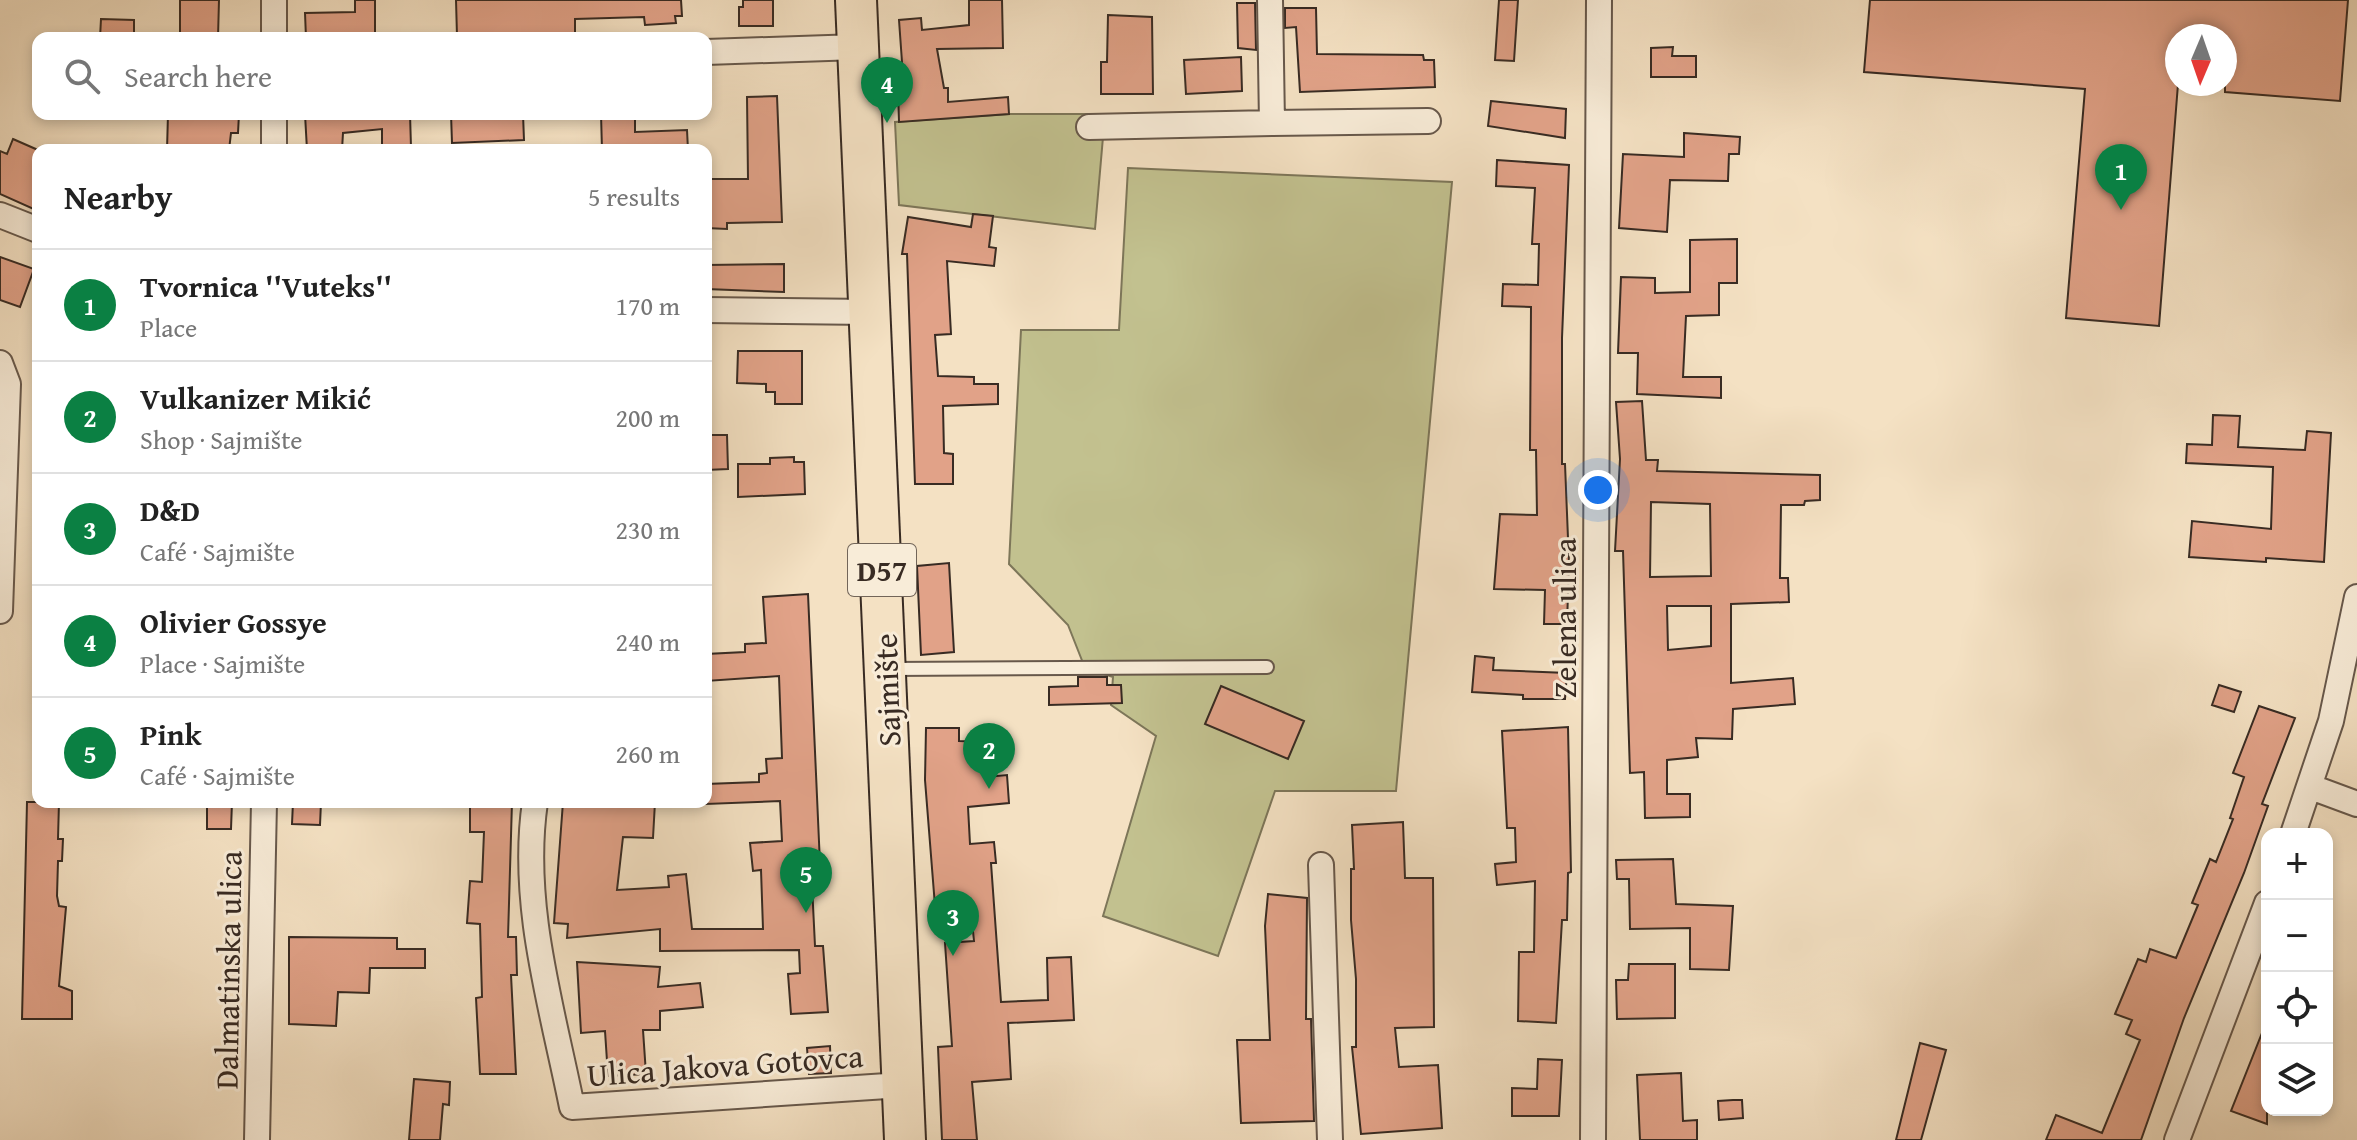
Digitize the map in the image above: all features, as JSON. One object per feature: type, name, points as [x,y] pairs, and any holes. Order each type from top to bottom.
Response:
[{"type":"main road","name":"Sajmište","points":[[856,0],[905,1140]]},
{"type":"street","points":[[274,0],[274,32]]},
{"type":"street","points":[[1270,0],[1272,123]]},
{"type":"street","name":"Zelena ulica","points":[[1593,1140],[1599,0]]},
{"type":"street","points":[[712,52],[858,47]]},
{"type":"street","points":[[274,120],[274,144]]},
{"type":"street","points":[[1089,127],[1428,121]]},
{"type":"street","points":[[0,215],[32,228]]},
{"type":"street","points":[[712,310],[870,312]]},
{"type":"street","points":[[0,363],[8,384],[0,611]]},
{"type":"street","points":[[2295,828],[2311,787],[2353,646],[2357,597]]},
{"type":"street","points":[[2311,787],[2357,804]]},
{"type":"street","name":"Dalmatinska ulica","points":[[257,1140],[264,808]]},
{"type":"street","name":"Ulica Jakova Gotovca","points":[[535,808],[532,894],[542,966],[572,1107],[902,1085]]},
{"type":"street","points":[[1321,865],[1330,1140]]},
{"type":"street","points":[[2177,1140],[2261,919]]},
{"type":"lane","points":[[887,669],[1267,667]]},
{"type":"shaded area","points":[[1009,114],[1105,114],[1095,229],[899,205],[895,122]]},
{"type":"shaded area","points":[[1128,168],[1452,182],[1396,791],[1275,791],[1218,956],[1103,916],[1156,736],[1111,705],[1113,677],[1085,668],[1068,625],[1009,564],[1021,330],[1119,330]]},
{"type":"building","points":[[180,0],[219,0],[218,32],[180,32]]},
{"type":"building","points":[[355,0],[375,0],[375,32],[306,32],[305,13],[355,12]]},
{"type":"building","points":[[456,0],[681,0],[682,16],[675,16],[676,23],[645,25],[644,17],[575,19],[575,32],[457,32]]},
{"type":"building","points":[[743,0],[773,0],[773,26],[739,26],[739,7],[743,7]]},
{"type":"building","points":[[969,0],[1002,0],[1003,48],[937,49],[944,88],[948,88],[948,102],[1008,97],[1009,114],[899,122],[898,90],[904,90],[899,20],[921,18],[922,30],[969,25]]},
{"type":"building","points":[[1499,0],[1518,0],[1514,61],[1495,60]]},
{"type":"building","points":[[1870,0],[2348,0],[2340,101],[2237,93],[2237,24],[2165,24],[2165,96],[2177,96],[2159,326],[2066,318],[2085,89],[1864,72]]},
{"type":"building","points":[[1237,3],[1255,3],[1256,50],[1238,48]]},
{"type":"building","points":[[1285,8],[1316,8],[1317,54],[1423,55],[1424,60],[1434,60],[1435,87],[1300,92],[1296,27],[1285,28]]},
{"type":"building","points":[[1108,15],[1152,17],[1153,94],[1101,94],[1101,62],[1107,62]]},
{"type":"building","points":[[101,19],[134,20],[134,32],[100,32]]},
{"type":"building","points":[[1673,47],[1672,56],[1696,56],[1696,77],[1651,77],[1651,48]]},
{"type":"building","points":[[1241,57],[1242,91],[1186,94],[1184,60]]},
{"type":"building","points":[[777,96],[782,222],[727,223],[727,229],[712,228],[712,179],[748,179],[747,97]]},
{"type":"building","points":[[1491,101],[1566,109],[1565,138],[1488,126]]},
{"type":"building","points":[[168,120],[239,120],[238,133],[231,133],[230,144],[167,144]]},
{"type":"building","points":[[305,120],[410,120],[411,144],[382,144],[382,129],[343,133],[342,144],[307,144]]},
{"type":"building","points":[[451,120],[523,120],[524,140],[452,143]]},
{"type":"building","points":[[601,120],[635,120],[635,132],[687,130],[688,144],[602,144]]},
{"type":"building","points":[[1684,133],[1740,137],[1739,154],[1729,154],[1728,181],[1670,180],[1667,232],[1619,228],[1623,154],[1684,157]]},
{"type":"building","points":[[13,139],[32,147],[32,208],[0,194],[0,151],[7,154]]},
{"type":"building","points":[[1497,160],[1569,165],[1562,338],[1562,464],[1565,464],[1569,563],[1567,624],[1544,624],[1545,590],[1494,589],[1500,514],[1537,515],[1536,450],[1530,450],[1531,307],[1502,306],[1503,284],[1538,285],[1539,244],[1532,244],[1535,188],[1496,186]]},
{"type":"building","points":[[973,214],[993,216],[989,247],[996,248],[994,266],[947,261],[951,334],[935,335],[938,376],[974,377],[974,384],[998,384],[998,404],[943,406],[944,453],[953,454],[953,484],[915,484],[907,254],[902,254],[908,217],[971,227]]},
{"type":"building","points":[[1737,239],[1737,283],[1719,283],[1719,315],[1686,316],[1683,377],[1721,377],[1721,398],[1637,394],[1638,353],[1618,353],[1621,277],[1655,278],[1655,293],[1690,292],[1690,240]]},
{"type":"building","points":[[0,257],[32,268],[20,307],[0,300]]},
{"type":"building","points":[[784,264],[784,292],[712,289],[712,265]]},
{"type":"building","points":[[738,351],[802,351],[802,404],[775,404],[775,392],[766,392],[766,384],[737,383]]},
{"type":"building","points":[[1642,401],[1646,460],[1658,460],[1657,471],[1820,475],[1820,500],[1805,501],[1804,505],[1781,505],[1780,578],[1788,578],[1789,602],[1731,604],[1731,683],[1793,678],[1795,704],[1733,709],[1732,739],[1696,738],[1698,757],[1667,760],[1667,794],[1690,794],[1690,817],[1645,818],[1644,772],[1630,773],[1623,551],[1615,551],[1620,459],[1616,402]],"holes":[[[1651,502],[1710,504],[1711,576],[1650,577]],[[1667,606],[1711,606],[1711,646],[1668,650]]]},
{"type":"building","points":[[2213,415],[2240,416],[2238,447],[2305,450],[2307,431],[2331,433],[2324,562],[2189,557],[2192,521],[2271,529],[2273,467],[2186,463],[2187,444],[2212,445]]},
{"type":"building","points":[[712,435],[727,435],[728,469],[712,470]]},
{"type":"building","points":[[794,457],[794,462],[804,462],[805,494],[738,497],[738,464],[770,464],[770,458]]},
{"type":"building","points":[[949,563],[954,652],[921,655],[917,566]]},
{"type":"building","points":[[808,594],[820,864],[811,865],[815,946],[823,946],[828,1012],[791,1014],[788,974],[800,973],[799,950],[660,951],[660,929],[567,938],[568,924],[554,923],[563,808],[655,808],[653,838],[623,837],[617,890],[669,887],[668,876],[686,874],[692,929],[763,929],[761,870],[753,871],[750,843],[782,841],[780,801],[712,804],[712,784],[759,782],[759,774],[767,773],[766,759],[782,758],[779,676],[712,681],[712,654],[745,652],[745,644],[766,643],[763,597]]},
{"type":"building","points":[[1475,656],[1494,658],[1493,670],[1567,673],[1565,699],[1523,699],[1523,695],[1472,692]]},
{"type":"building","points":[[1078,677],[1107,677],[1107,685],[1121,685],[1122,703],[1049,705],[1049,687],[1078,686]]},
{"type":"building","points":[[2219,685],[2241,692],[2234,712],[2212,705]]},
{"type":"building","points":[[1221,686],[1304,721],[1288,759],[1205,724]]},
{"type":"building","points":[[2259,706],[2295,718],[2262,804],[2268,806],[2244,873],[2184,1018],[2141,1140],[2046,1140],[2056,1115],[2102,1133],[2140,1040],[2126,1034],[2132,1020],[2115,1014],[2138,959],[2146,962],[2150,949],[2176,958],[2198,905],[2192,903],[2210,859],[2216,862],[2233,819],[2230,818],[2244,777],[2233,773]]},
{"type":"building","points":[[1568,727],[1571,872],[1568,873],[1567,920],[1562,920],[1556,1023],[1518,1021],[1519,952],[1534,952],[1535,881],[1497,885],[1495,864],[1516,862],[1515,828],[1507,828],[1502,731]]},
{"type":"building","points":[[926,728],[959,728],[959,741],[987,742],[987,777],[1007,775],[1009,803],[968,807],[970,844],[994,842],[996,863],[991,863],[1001,1002],[1048,1000],[1047,958],[1071,957],[1074,1020],[1008,1023],[1011,1079],[972,1082],[977,1140],[942,1140],[938,1047],[952,1046],[945,943],[974,941],[970,902],[935,906],[925,780]]},
{"type":"building","points":[[27,802],[32,802],[32,808],[59,808],[58,839],[63,839],[62,861],[58,861],[57,896],[59,906],[66,907],[59,986],[72,991],[72,1019],[22,1019]]},
{"type":"building","points":[[207,808],[232,808],[231,829],[207,829]]},
{"type":"building","points":[[293,808],[321,808],[320,825],[292,824]]},
{"type":"building","points":[[470,808],[512,808],[508,937],[516,937],[517,975],[511,975],[516,1074],[480,1074],[476,998],[482,997],[480,924],[467,923],[470,881],[482,882],[484,832],[470,832]]},
{"type":"building","points":[[1403,822],[1405,878],[1433,878],[1434,1027],[1395,1028],[1399,1067],[1438,1065],[1442,1128],[1361,1134],[1352,1047],[1356,1047],[1356,979],[1351,920],[1351,869],[1354,869],[1352,825]]},
{"type":"building","points":[[1673,859],[1676,904],[1733,906],[1729,970],[1690,969],[1690,928],[1630,929],[1629,879],[1617,879],[1616,860]]},
{"type":"building","points":[[1268,894],[1307,898],[1306,1019],[1311,1019],[1314,1121],[1241,1123],[1237,1040],[1270,1040],[1265,926]]},
{"type":"building","points":[[289,937],[397,938],[397,949],[425,949],[425,968],[370,968],[369,993],[338,992],[336,1026],[289,1024]]},
{"type":"building","points":[[577,962],[660,967],[658,987],[700,983],[703,1007],[660,1011],[660,1030],[643,1030],[646,1074],[608,1076],[605,1031],[581,1033]]},
{"type":"building","points":[[1629,964],[1675,964],[1675,1018],[1617,1019],[1616,980],[1628,980]]},
{"type":"building","points":[[2261,1036],[2261,1116],[2267,1116],[2267,1124],[2231,1111]]},
{"type":"building","points":[[1920,1043],[1946,1050],[1921,1140],[1896,1140]]},
{"type":"building","points":[[830,1046],[831,1073],[809,1074],[807,1048]]},
{"type":"building","points":[[1538,1059],[1562,1060],[1559,1116],[1512,1116],[1512,1088],[1537,1089]]},
{"type":"building","points":[[1681,1073],[1683,1121],[1697,1120],[1697,1140],[1640,1140],[1637,1075]]},
{"type":"building","points":[[414,1079],[450,1082],[449,1105],[443,1104],[440,1140],[409,1140]]},
{"type":"building","points":[[1742,1100],[1743,1118],[1719,1120],[1718,1101]]},
{"type":"place","name":"Olivier Gossye","points":[[887,123]]},
{"type":"place","name":"Tvornica ''Vuteks''","points":[[2121,210]]},
{"type":"place","name":"Vulkanizer Mikić","points":[[989,789]]},
{"type":"place","name":"Pink","points":[[806,913]]},
{"type":"place","name":"D&D","points":[[953,956]]}]
